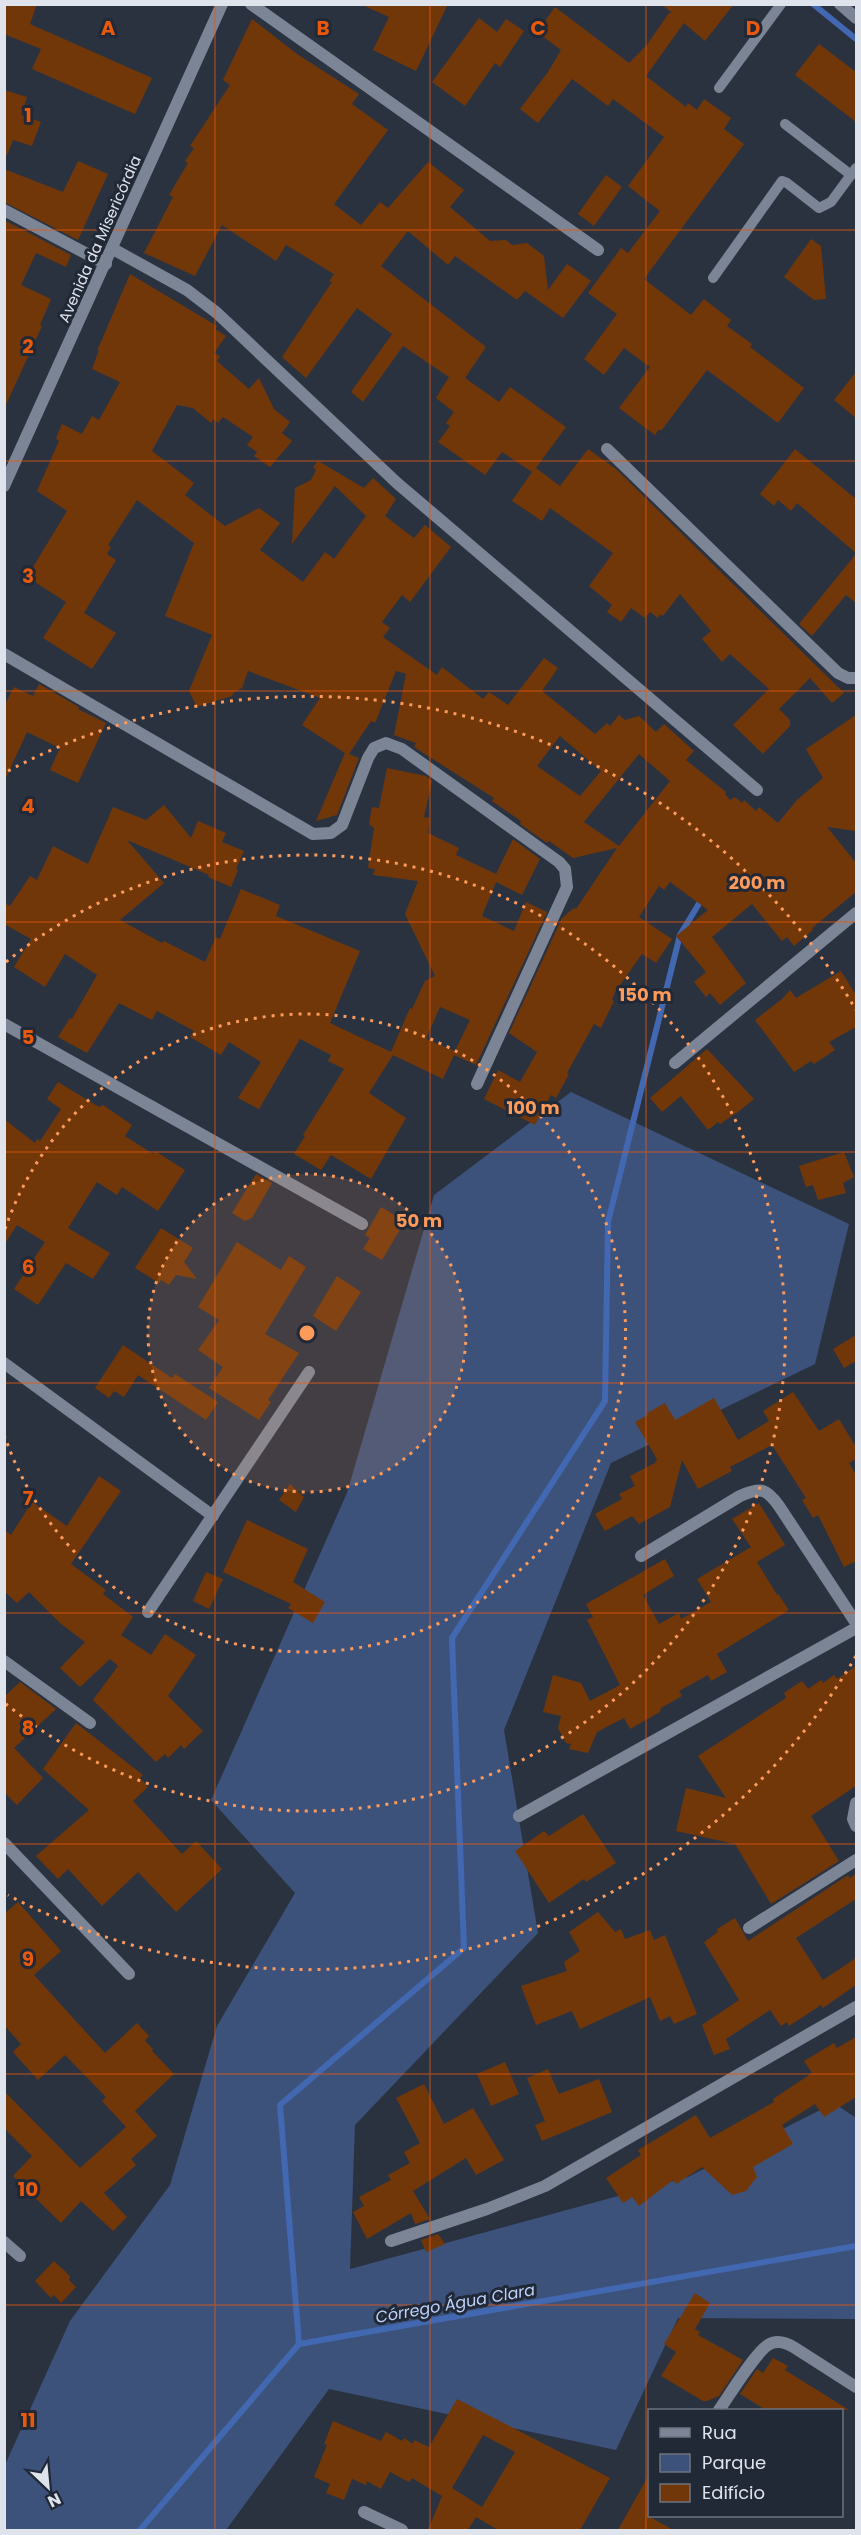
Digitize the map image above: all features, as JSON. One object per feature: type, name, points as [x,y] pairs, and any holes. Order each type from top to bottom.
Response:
[{"type":"street","name":"Avenida da Misericórdia","points":[[4,486],[222,4]]},
{"type":"street","points":[[251,4],[598,250]]},
{"type":"street","points":[[840,4],[856,18]]},
{"type":"street","points":[[4,210],[106,264]]},
{"type":"street","points":[[113,249],[187,290],[217,312],[397,483],[757,790]]},
{"type":"street","points":[[608,449],[838,673],[848,678],[856,678]]},
{"type":"street","points":[[4,654],[313,834],[331,833],[342,825],[368,758],[374,748],[386,743],[402,749],[560,862],[565,869],[567,887],[477,1084]]},
{"type":"street","points":[[675,1063],[856,913]]},
{"type":"street","points":[[4,1024],[362,1224]]},
{"type":"street","points":[[4,1362],[213,1516]]},
{"type":"street","points":[[148,1612],[309,1372]]},
{"type":"street","points":[[641,1556],[740,1496],[762,1490],[770,1494],[779,1506],[856,1623]]},
{"type":"street","points":[[519,1816],[856,1628]]},
{"type":"street","points":[[4,1661],[90,1723]]},
{"type":"street","points":[[856,1803],[853,1819],[856,1826]]},
{"type":"street","points":[[4,1843],[129,1974]]},
{"type":"street","points":[[749,1928],[856,1860]]},
{"type":"street","points":[[391,2241],[487,2209],[545,2186],[856,2007]]},
{"type":"street","points":[[4,2242],[20,2256]]},
{"type":"street","points":[[719,2409],[760,2353],[768,2345],[774,2343],[791,2345],[856,2386]]},
{"type":"street","points":[[364,2512],[402,2530]]},
{"type":"lane","points":[[719,88],[781,4]]},
{"type":"lane","points":[[713,278],[782,182],[787,183],[819,208],[831,202],[854,172],[785,124]]},
{"type":"green space","points":[[571,1092],[849,1224],[815,1364],[611,1463],[504,1730],[538,1933],[355,2125],[350,2269],[688,2177],[834,2103],[856,2118],[856,2319],[678,2318],[616,2450],[329,2389],[226,2530],[5,2530],[5,2465],[70,2321],[170,2185],[217,2026],[295,1893],[211,1800],[347,1493],[434,1195]]},
{"type":"building","points":[[4,4],[37,4],[30,24],[152,78],[135,114],[32,69],[41,49],[4,34]]},
{"type":"building","points":[[360,4],[448,4],[416,71],[373,50],[389,17]]},
{"type":"building","points":[[661,4],[734,4],[705,41],[684,23],[646,76],[686,107],[688,103],[697,110],[704,99],[731,118],[724,129],[744,144],[644,279],[691,315],[704,299],[731,320],[727,326],[752,344],[750,347],[804,388],[778,423],[707,370],[661,431],[659,429],[655,435],[619,408],[650,367],[624,348],[604,375],[584,359],[617,314],[588,293],[621,248],[628,253],[660,211],[628,186],[664,137],[613,99],[608,106],[572,79],[538,123],[520,109],[548,72],[561,50],[537,32],[555,7],[629,63],[646,46],[669,13],[672,13]]},
{"type":"building","points":[[479,18],[497,32],[506,19],[524,31],[500,67],[495,63],[465,106],[432,82]]},
{"type":"building","points":[[252,19],[297,54],[359,94],[352,104],[388,130],[334,204],[361,225],[380,202],[388,208],[428,162],[464,190],[450,207],[490,241],[506,240],[512,245],[527,243],[544,256],[548,290],[567,264],[591,281],[563,318],[525,291],[517,300],[455,256],[448,265],[408,231],[381,266],[486,347],[465,378],[499,402],[510,387],[566,427],[536,468],[560,486],[588,449],[616,469],[844,693],[832,703],[810,678],[779,709],[790,720],[790,726],[763,754],[733,725],[769,689],[730,654],[722,662],[702,639],[711,631],[680,594],[663,616],[660,614],[658,618],[650,612],[645,618],[631,608],[621,622],[607,612],[612,605],[589,586],[613,553],[550,508],[542,521],[512,501],[532,472],[502,452],[485,475],[438,442],[450,426],[446,423],[454,412],[436,398],[449,377],[403,346],[363,402],[351,392],[392,334],[357,308],[306,378],[282,357],[332,282],[329,281],[334,274],[286,245],[276,261],[222,225],[195,276],[144,253],[173,197],[169,195],[188,163],[185,161],[194,148],[190,146],[230,85],[223,80]]},
{"type":"building","points":[[819,44],[856,72],[856,122],[795,75]]},
{"type":"building","points":[[4,90],[27,97],[21,115],[41,122],[32,146],[13,140],[7,155],[4,155]]},
{"type":"building","points":[[78,161],[108,174],[78,240],[4,202],[4,169],[63,192]]},
{"type":"building","points":[[606,175],[622,187],[594,226],[578,214]]},
{"type":"building","points":[[4,220],[71,255],[66,267],[36,253],[21,285],[51,299],[40,325],[42,326],[4,409]]},
{"type":"building","points":[[811,239],[821,246],[826,299],[814,300],[784,277]]},
{"type":"building","points":[[130,274],[217,326],[215,329],[226,336],[214,353],[220,356],[217,361],[249,389],[259,378],[274,409],[290,422],[282,433],[292,441],[270,467],[254,456],[257,452],[247,445],[253,437],[223,417],[218,423],[214,419],[211,423],[193,408],[177,405],[152,451],[194,483],[185,495],[225,526],[259,508],[280,523],[260,550],[303,582],[325,552],[334,559],[366,516],[335,486],[292,544],[295,488],[311,480],[316,470],[313,467],[318,461],[364,488],[373,478],[396,499],[385,516],[414,538],[425,525],[451,547],[410,602],[402,595],[382,622],[390,628],[383,637],[437,675],[442,667],[483,699],[489,692],[508,705],[544,658],[558,668],[542,691],[595,734],[607,723],[610,726],[619,715],[625,720],[639,716],[656,732],[664,724],[694,751],[686,760],[726,792],[730,800],[735,797],[742,803],[744,800],[756,811],[759,807],[778,823],[797,800],[823,778],[806,749],[856,715],[856,831],[827,827],[856,863],[856,892],[794,946],[787,937],[782,941],[752,904],[712,937],[746,983],[720,1005],[710,993],[706,997],[694,982],[706,972],[676,936],[708,910],[670,882],[664,890],[659,886],[639,917],[672,939],[656,963],[642,954],[615,992],[612,1000],[614,1001],[601,1028],[594,1024],[556,1098],[551,1095],[535,1125],[484,1099],[498,1070],[520,1082],[537,1052],[509,1033],[562,918],[574,908],[576,909],[617,848],[573,858],[520,824],[521,821],[492,801],[494,798],[414,747],[416,743],[394,735],[406,674],[396,671],[375,723],[371,721],[349,754],[359,758],[337,815],[316,821],[345,753],[302,725],[320,698],[248,671],[242,688],[234,692],[232,696],[197,707],[189,691],[212,635],[165,616],[194,543],[137,500],[108,545],[111,547],[107,554],[116,560],[84,613],[116,633],[92,669],[43,638],[66,602],[27,577],[67,511],[37,491],[59,441],[56,438],[62,424],[82,434],[92,416],[99,420],[120,382],[92,369],[99,350],[97,351]],"holes":[[[560,736],[601,771],[580,796],[537,766]],[[639,754],[670,781],[619,846],[584,822]]]},
{"type":"building","points":[[856,372],[856,418],[834,400]]},
{"type":"building","points":[[795,449],[856,499],[856,553],[797,503],[791,511],[778,500],[774,506],[760,494]]},
{"type":"building","points":[[856,554],[856,603],[846,595],[812,636],[799,624]]},
{"type":"building","points":[[39,684],[79,707],[78,709],[106,723],[78,783],[50,770],[60,748],[27,732],[4,782],[4,706],[14,687],[33,696]]},
{"type":"building","points":[[387,768],[426,776],[432,781],[424,817],[430,818],[428,833],[459,848],[456,855],[496,874],[513,839],[540,859],[522,895],[496,882],[482,916],[514,931],[526,902],[547,912],[476,1065],[454,1055],[443,1079],[393,1055],[369,1093],[406,1118],[371,1179],[331,1155],[321,1170],[294,1154],[305,1136],[303,1135],[344,1069],[328,1061],[331,1055],[300,1039],[259,1109],[238,1098],[261,1062],[229,1042],[221,1055],[190,1037],[194,1031],[157,1011],[152,1020],[119,1003],[87,1053],[58,1037],[70,1018],[72,1019],[97,975],[65,954],[45,987],[14,967],[31,939],[4,924],[4,903],[10,906],[30,876],[37,880],[53,846],[88,864],[113,807],[146,820],[164,805],[191,838],[198,821],[226,833],[222,842],[244,851],[236,869],[238,870],[231,887],[208,877],[209,875],[127,840],[164,883],[120,920],[162,943],[164,941],[205,962],[216,937],[220,939],[241,889],[280,905],[276,916],[360,951],[330,1023],[391,1052],[410,1008],[412,1009],[425,981],[435,976],[405,914],[418,881],[373,875],[375,869],[368,868],[374,828],[369,824],[372,807],[379,808]],"holes":[[[440,1007],[470,1020],[455,1051],[426,1039]]]},
{"type":"building","points":[[841,971],[856,995],[856,1027],[829,1042],[835,1050],[814,1064],[811,1061],[794,1072],[755,1020],[790,990],[796,998]]},
{"type":"building","points":[[707,1049],[754,1099],[738,1112],[708,1130],[681,1096],[662,1112],[650,1098]]},
{"type":"building","points":[[58,1082],[99,1107],[103,1105],[132,1125],[125,1136],[153,1154],[155,1151],[185,1170],[158,1211],[122,1187],[117,1195],[97,1182],[68,1228],[110,1253],[93,1279],[66,1263],[38,1305],[14,1289],[45,1242],[17,1225],[4,1245],[4,1119],[35,1143],[37,1139],[40,1141],[61,1109],[47,1099]]},
{"type":"building","points":[[844,1152],[854,1177],[843,1183],[846,1193],[818,1200],[813,1185],[806,1187],[799,1166]]},
{"type":"building","points":[[256,1174],[272,1183],[252,1218],[245,1221],[232,1213]]},
{"type":"building","points":[[381,1207],[405,1221],[382,1260],[363,1249],[370,1238],[365,1235]]},
{"type":"building","points":[[161,1228],[193,1248],[184,1262],[197,1279],[176,1275],[169,1285],[161,1280],[159,1283],[135,1268]]},
{"type":"building","points":[[237,1242],[281,1270],[289,1256],[306,1267],[265,1334],[299,1353],[268,1400],[271,1402],[259,1420],[209,1388],[223,1367],[198,1350],[219,1320],[198,1307]]},
{"type":"building","points":[[337,1276],[361,1292],[336,1331],[313,1316]]},
{"type":"building","points":[[856,1335],[856,1361],[844,1368],[833,1349]]},
{"type":"building","points":[[123,1345],[172,1378],[175,1374],[218,1402],[206,1420],[138,1375],[124,1397],[114,1391],[109,1398],[95,1388]]},
{"type":"building","points":[[793,1392],[819,1431],[839,1419],[856,1447],[856,1459],[849,1463],[856,1475],[856,1561],[844,1567],[818,1515],[813,1518],[802,1500],[806,1498],[772,1445],[730,1467],[732,1471],[698,1489],[682,1460],[670,1507],[639,1524],[632,1516],[605,1531],[595,1514],[622,1499],[619,1494],[635,1486],[630,1476],[655,1463],[657,1459],[635,1422],[648,1415],[647,1413],[665,1403],[675,1420],[714,1398],[738,1440],[769,1421],[763,1411]]},
{"type":"building","points":[[99,1476],[121,1491],[71,1564],[106,1590],[103,1594],[133,1617],[121,1635],[151,1655],[165,1634],[196,1655],[168,1696],[203,1731],[184,1749],[181,1745],[168,1758],[165,1754],[156,1762],[93,1700],[118,1666],[110,1659],[80,1687],[60,1668],[85,1642],[60,1623],[29,1592],[17,1603],[4,1591],[4,1530],[11,1535],[32,1502],[67,1526]]},
{"type":"building","points":[[290,1484],[304,1497],[296,1512],[279,1500]]},
{"type":"building","points":[[759,1503],[785,1545],[757,1562],[789,1610],[717,1654],[727,1672],[711,1681],[708,1675],[679,1691],[682,1696],[630,1729],[624,1718],[597,1732],[588,1753],[569,1749],[571,1744],[566,1743],[558,1728],[561,1716],[543,1712],[553,1675],[581,1683],[590,1701],[620,1685],[587,1620],[593,1617],[586,1604],[665,1559],[674,1576],[643,1595],[659,1624],[679,1613],[681,1619],[711,1602],[697,1579],[751,1547],[732,1519]]},
{"type":"building","points":[[247,1520],[308,1549],[293,1582],[325,1602],[313,1623],[288,1608],[291,1604],[223,1572]]},
{"type":"building","points":[[206,1572],[223,1579],[209,1609],[193,1601]]},
{"type":"building","points":[[856,1666],[856,1786],[811,1816],[839,1861],[771,1904],[735,1844],[676,1831],[686,1788],[726,1798],[698,1756],[786,1698],[784,1693],[802,1681],[808,1689],[821,1680],[823,1683],[834,1675],[837,1679]]},
{"type":"building","points":[[20,1682],[56,1709],[14,1748],[43,1778],[17,1805],[4,1792],[4,1697]]},
{"type":"building","points":[[76,1723],[143,1775],[140,1778],[148,1787],[133,1801],[182,1854],[196,1841],[222,1869],[176,1912],[138,1872],[102,1906],[68,1869],[58,1879],[36,1856],[89,1810],[43,1769]]},
{"type":"building","points":[[583,1814],[616,1863],[586,1882],[584,1879],[549,1903],[515,1851],[544,1831],[549,1836]]},
{"type":"building","points":[[856,1874],[856,1899],[796,1938],[823,1980],[856,1958],[856,1985],[823,2008],[821,2005],[789,2026],[787,2022],[781,2026],[770,2010],[726,2039],[730,2049],[714,2055],[702,2025],[739,2000],[704,1942],[718,1932],[717,1929],[735,1918],[748,1941],[848,1875],[850,1878]]},
{"type":"building","points":[[18,1902],[61,1951],[34,1975],[105,2053],[137,2023],[149,2036],[145,2041],[153,2049],[152,2051],[174,2074],[135,2111],[157,2136],[131,2159],[136,2165],[104,2193],[127,2217],[113,2231],[81,2201],[61,2223],[13,2176],[32,2156],[4,2128],[4,2091],[80,2168],[126,2127],[102,2101],[106,2097],[65,2055],[38,2080],[13,2052],[21,2044],[4,2025],[4,1914]]},
{"type":"building","points":[[598,1912],[615,1932],[621,1929],[625,1939],[650,1930],[654,1940],[665,1935],[697,2014],[674,2024],[670,2016],[660,2021],[650,1997],[580,2029],[572,2011],[536,2025],[521,1986],[567,1971],[564,1962],[580,1951],[569,1932]]},
{"type":"building","points":[[856,2037],[856,2097],[824,2117],[815,2104],[782,2125],[793,2144],[753,2167],[757,2177],[746,2191],[732,2195],[702,2167],[676,2184],[673,2180],[639,2206],[632,2197],[623,2203],[606,2178],[641,2155],[638,2150],[696,2115],[710,2138],[774,2102],[773,2099],[812,2073],[804,2061],[834,2043],[837,2048]]},
{"type":"building","points":[[505,2062],[519,2094],[491,2106],[477,2074]]},
{"type":"building","points":[[548,2069],[559,2094],[599,2079],[612,2112],[542,2141],[535,2125],[545,2121],[527,2078]]},
{"type":"building","points":[[424,2084],[444,2124],[473,2108],[504,2160],[476,2175],[466,2158],[413,2191],[430,2219],[415,2224],[411,2213],[367,2239],[353,2212],[364,2206],[359,2197],[391,2180],[388,2175],[410,2163],[404,2152],[420,2143],[396,2098]]},
{"type":"building","points":[[438,2234],[445,2244],[426,2252],[421,2240]]},
{"type":"building","points":[[54,2261],[70,2276],[69,2280],[76,2287],[61,2303],[54,2295],[51,2298],[35,2281]]},
{"type":"building","points":[[695,2293],[710,2303],[695,2329],[700,2332],[698,2335],[743,2360],[719,2396],[707,2401],[703,2401],[661,2376],[676,2352],[664,2344]]},
{"type":"building","points":[[773,2358],[788,2366],[785,2370],[849,2410],[764,2409],[740,2394],[757,2369],[763,2373]]},
{"type":"building","points":[[457,2399],[610,2478],[580,2530],[498,2530],[476,2517],[468,2530],[428,2530],[442,2496],[412,2478],[409,2482],[390,2472],[381,2489],[367,2481],[366,2485],[352,2479],[344,2500],[326,2493],[330,2484],[314,2477],[327,2445],[324,2444],[333,2421],[381,2441],[386,2432],[402,2441],[404,2438],[413,2444],[414,2440],[429,2447]],"holes":[[[483,2435],[515,2452],[482,2507],[452,2488]]]},
{"type":"building","points":[[648,2477],[648,2517],[673,2530],[618,2530]]},
{"type":"waterway","points":[[813,4],[856,39]]},
{"type":"waterway","points":[[299,2344],[280,2105],[464,1948],[452,1638],[605,1401],[608,1222],[680,935],[703,897]]},
{"type":"waterway","name":"Córrego Água Clara","points":[[140,2530],[299,2344],[856,2246]]}]
